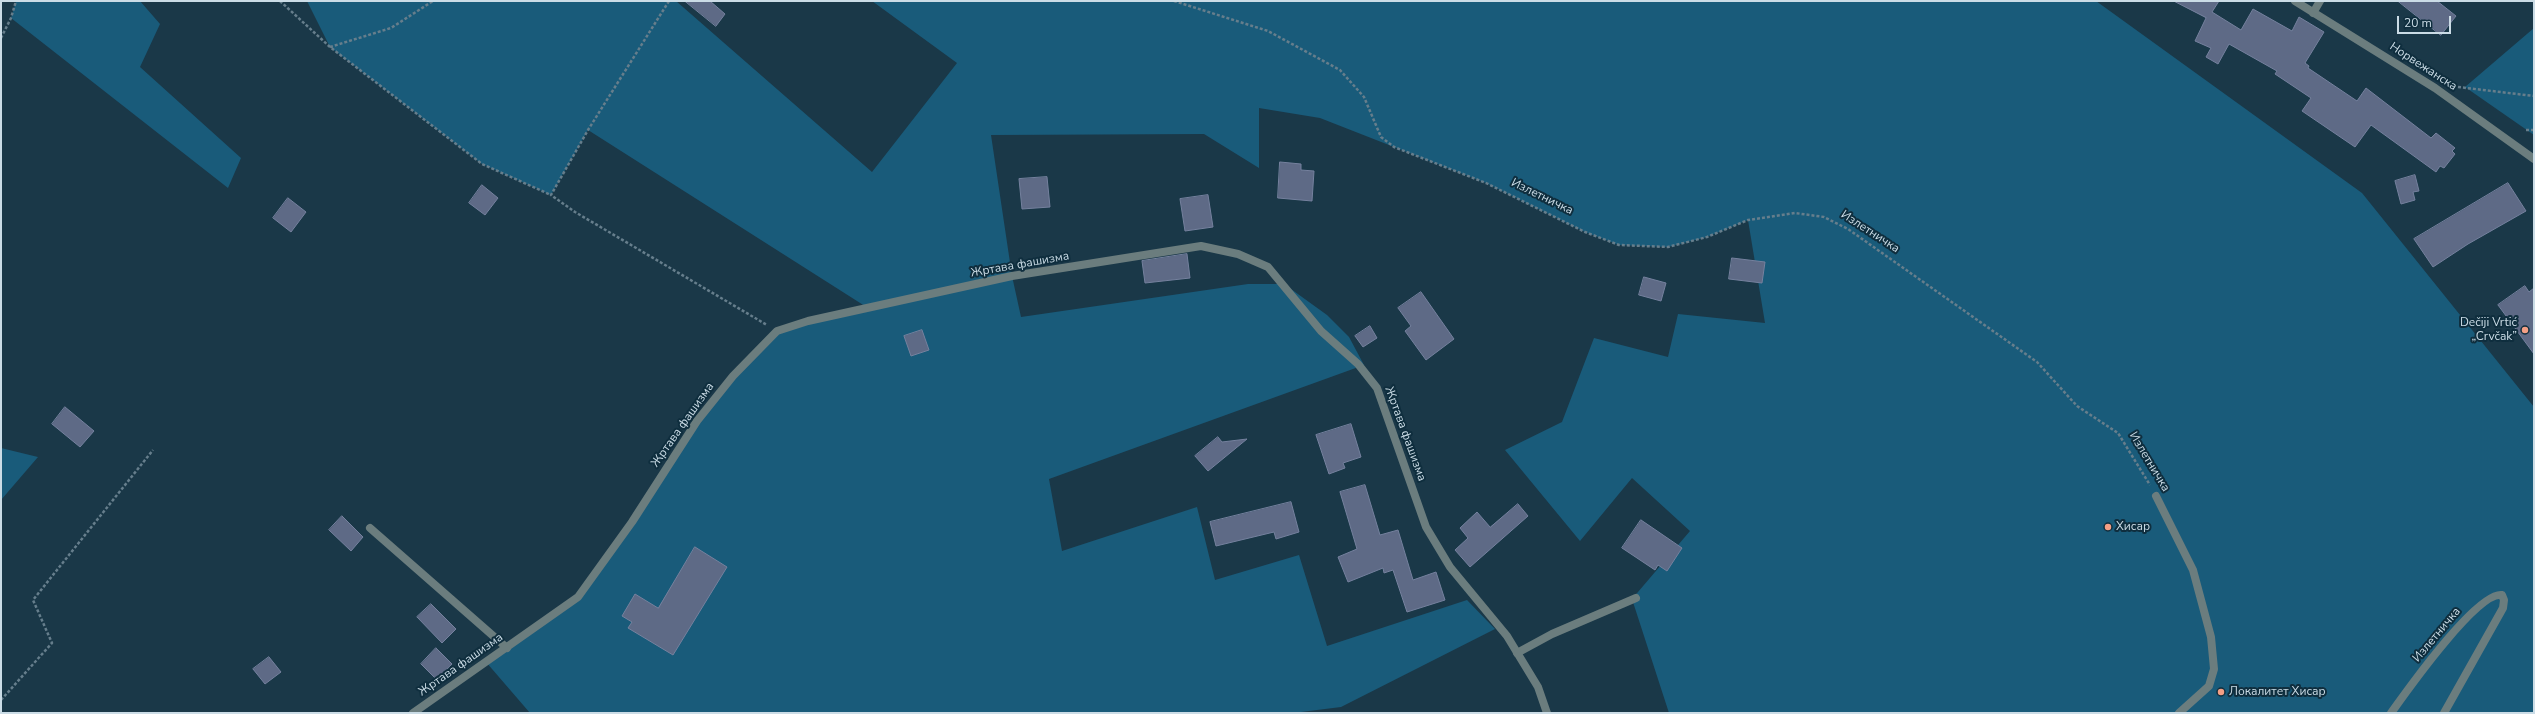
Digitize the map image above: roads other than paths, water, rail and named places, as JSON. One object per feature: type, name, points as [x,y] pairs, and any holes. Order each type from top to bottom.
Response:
[{"type":"street","name":"Норвежанска","points":[[2295,1],[2435,88],[2534,159]]},
{"type":"street","points":[[2313,13],[2320,1]]},
{"type":"street","name":"Жртава фашизма","points":[[413,713],[508,648],[578,597],[632,522],[697,421],[733,376],[777,331],[808,321],[1012,276],[1162,250],[1201,246],[1238,254],[1268,267],[1321,331],[1358,364],[1377,388],[1426,527],[1450,567],[1507,636],[1538,687],[1547,713]]},
{"type":"street","name":"Излетничка","points":[[2156,496],[2193,570],[2210,636],[2214,669],[2209,686],[2179,713]]},
{"type":"street","points":[[370,528],[508,648]]},
{"type":"street","name":"Излетничка","points":[[2390,713],[2467,616],[2496,594],[2502,595],[2504,600],[2503,608],[2444,713]]},
{"type":"street","points":[[1517,653],[1552,634],[1636,598]]},
{"type":"place","name":"Dečiji Vrtić „Crvčak”","points":[[2525,330]]},
{"type":"place","name":"Хисар","points":[[2108,527]]},
{"type":"place","name":"Локалитет Хисар","points":[[2221,692]]}]
